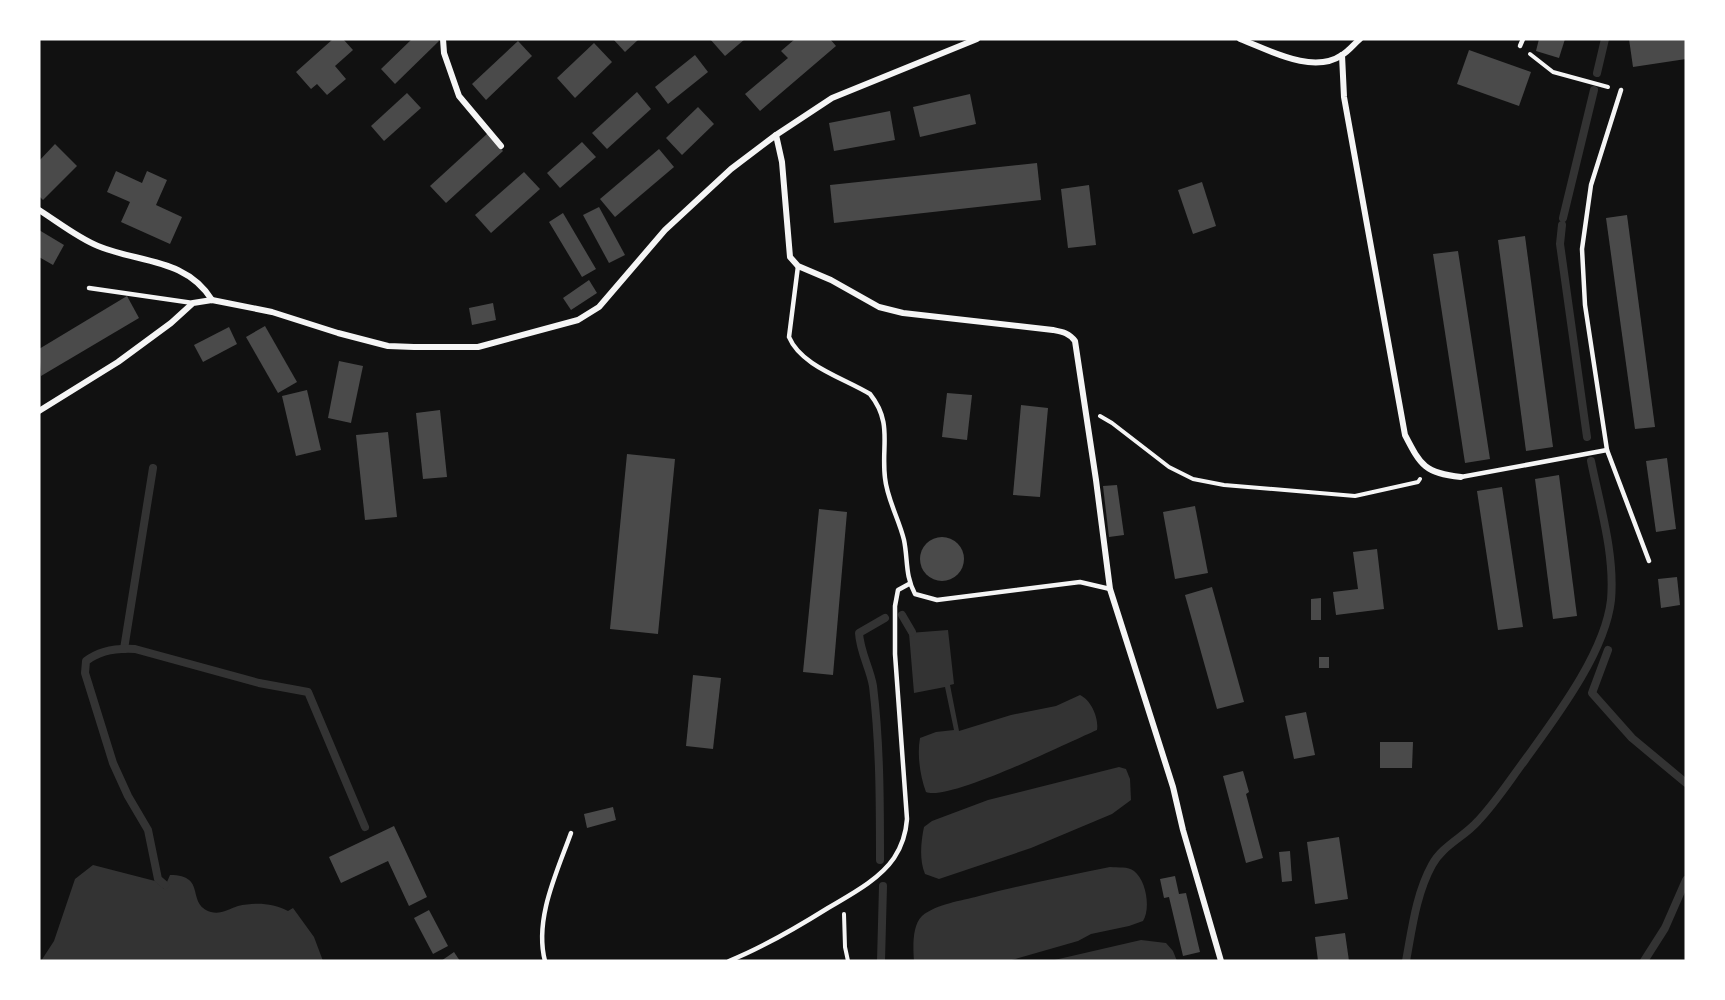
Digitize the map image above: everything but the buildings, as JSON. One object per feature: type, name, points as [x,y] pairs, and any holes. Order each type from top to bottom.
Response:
[{"type":"street","points":[[443,39],[444,53],[459,96],[501,146]]},
{"type":"street","points":[[39,411],[118,362],[194,303],[212,300],[273,312],[388,346],[478,347],[578,320],[599,307],[665,230],[731,169],[776,135],[832,98],[977,39]]},
{"type":"street","points":[[1240,39],[1307,62],[1331,60],[1342,55],[1360,39]]},
{"type":"street","points":[[1342,55],[1344,97],[1406,435],[1416,457],[1427,469],[1443,475],[1461,477]]},
{"type":"street","points":[[776,135],[782,162],[790,257],[798,266],[831,280],[879,307],[903,313],[1064,332],[1075,341],[1110,590],[1173,787],[1221,961]]},
{"type":"street","points":[[39,210],[98,246],[171,267],[191,276],[204,287],[212,300]]},
{"type":"lane","points":[[1520,46],[1523,39]]},
{"type":"lane","points":[[1621,90],[1591,185],[1582,249],[1585,305],[1607,450],[1649,561]]},
{"type":"lane","points":[[798,266],[789,337],[792,345],[806,360],[861,388],[878,403],[886,431],[885,479],[904,541],[909,584],[915,594],[937,600],[1080,582],[1110,590]]},
{"type":"lane","points":[[90,288],[194,303]]},
{"type":"lane","points":[[1461,477],[1607,450]]},
{"type":"lane","points":[[729,961],[752,952],[796,928],[860,889],[894,858],[906,832],[895,606],[898,590],[909,584]]},
{"type":"lane","points":[[545,961],[542,949],[542,926],[551,891],[571,833]]},
{"type":"path","points":[[1520,46],[1552,72],[1621,90]]},
{"type":"path","points":[[1084,407],[1112,423],[1169,468],[1193,479],[1224,485],[1355,496],[1419,482],[1427,469]]},
{"type":"path","points":[[845,898],[845,947],[848,961]]},
{"type":"shaded area","points":[[948,630],[954,684],[950,685],[959,731],[1011,715],[1056,706],[1080,695],[1088,701],[1093,710],[1097,720],[1097,730],[982,780],[939,793],[926,792],[920,765],[920,738],[936,732],[954,730],[945,687],[914,693],[909,633]]},
{"type":"shaded area","points":[[1119,767],[1126,769],[1130,779],[1131,800],[1112,814],[1031,848],[939,879],[925,874],[921,857],[922,838],[924,827],[932,821],[988,800]]},
{"type":"shaded area","points":[[93,865],[155,881],[164,889],[170,875],[182,876],[193,885],[203,908],[214,913],[251,904],[270,905],[288,911],[293,908],[314,937],[323,961],[41,961],[54,941],[75,879]]},
{"type":"shaded area","points":[[1110,867],[1132,869],[1142,881],[1147,902],[1143,921],[1091,934],[1078,941],[1008,961],[914,961],[916,925],[922,916],[934,909],[949,903],[1011,888]]},
{"type":"shaded area","points":[[1141,940],[1166,943],[1173,951],[1177,961],[1050,961]]},
{"type":"waterway","points":[[1597,73],[1605,39]]},
{"type":"waterway","points":[[1563,218],[1594,90]]},
{"type":"waterway","points":[[1562,225],[1560,244],[1587,437]]},
{"type":"waterway","points":[[1406,961],[1418,900],[1436,858],[1478,821],[1503,791],[1577,684],[1589,663],[1607,620],[1611,600],[1611,565],[1591,461]]},
{"type":"waterway","points":[[124,649],[153,468]]},
{"type":"waterway","points":[[902,615],[912,632]]},
{"type":"waterway","points":[[880,860],[879,773],[873,686],[859,633],[885,618]]},
{"type":"waterway","points":[[165,885],[158,879],[148,830],[128,796],[113,763],[85,673],[86,661],[103,653],[135,649],[259,683],[308,692],[365,827]]},
{"type":"waterway","points":[[1608,650],[1592,693],[1632,738],[1686,783]]},
{"type":"waterway","points":[[1644,961],[1665,928],[1686,880]]},
{"type":"waterway","points":[[881,961],[883,886]]}]
